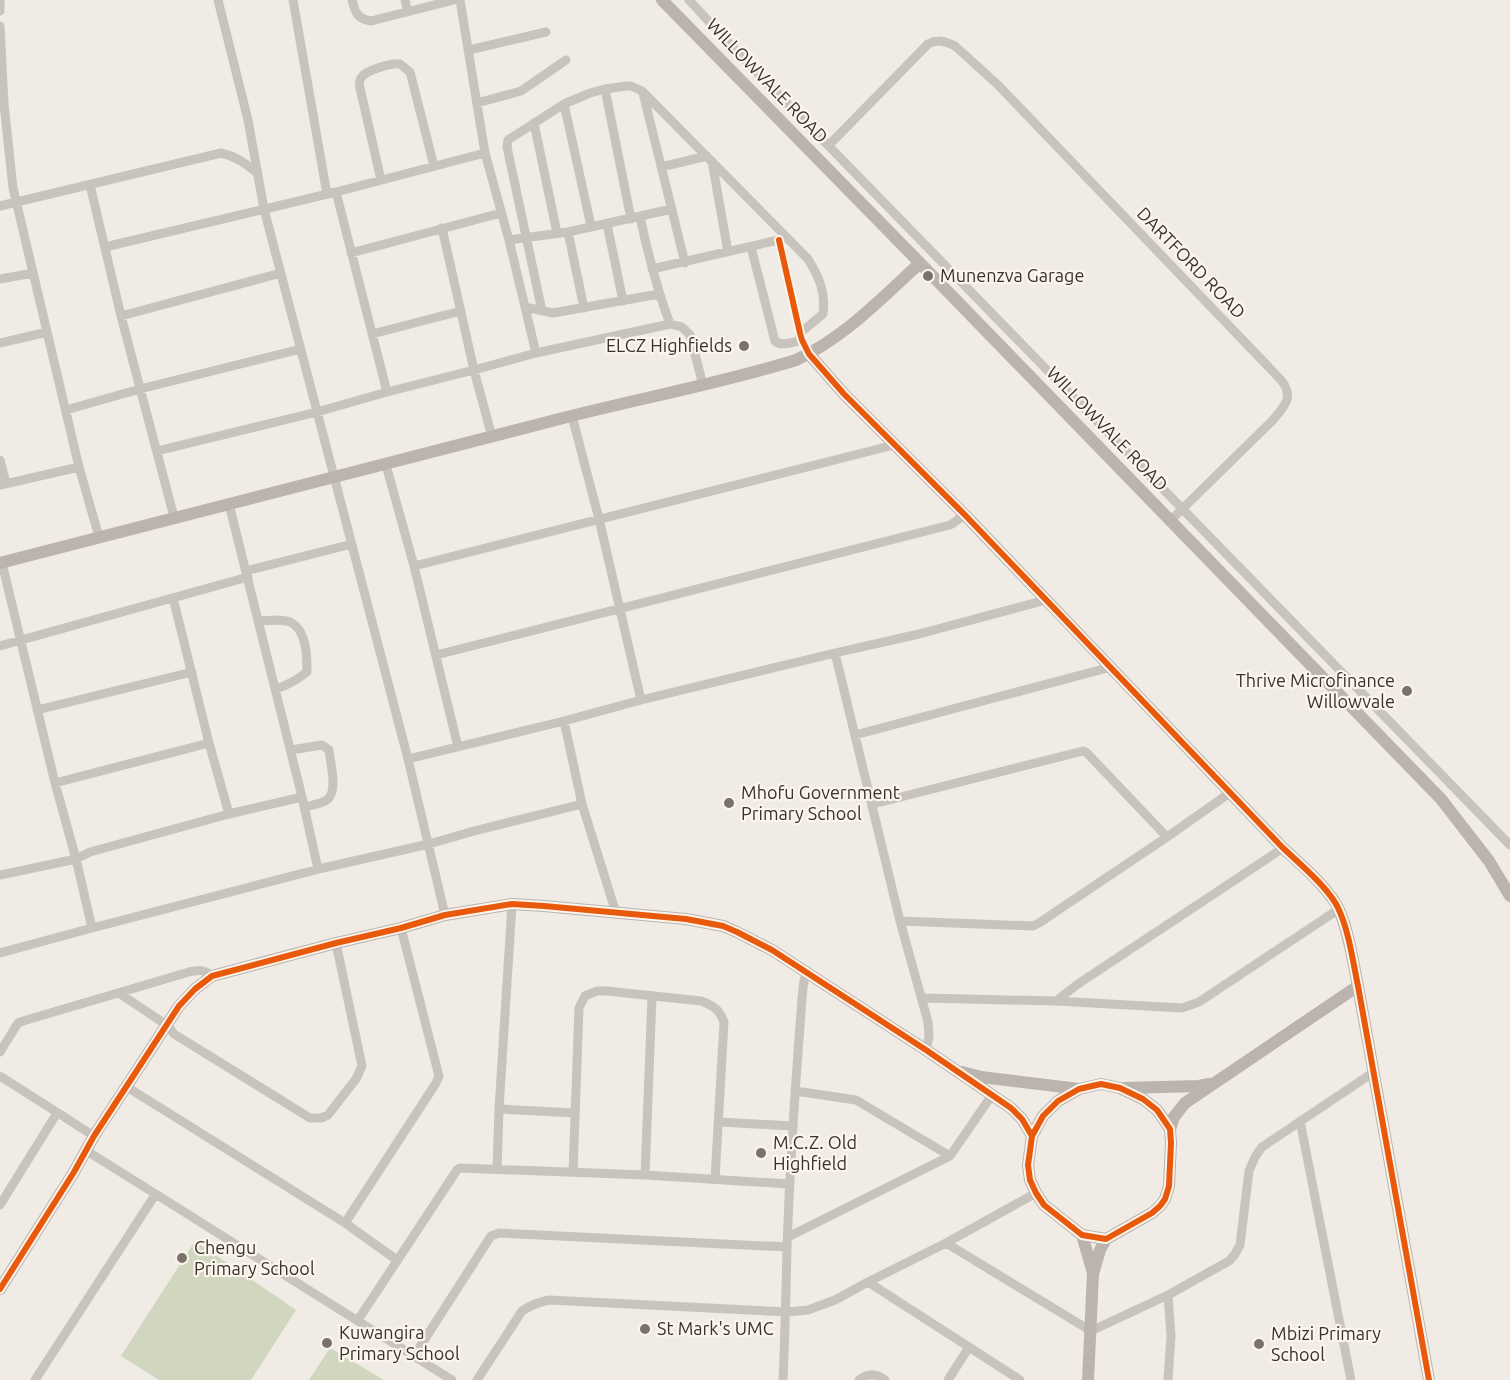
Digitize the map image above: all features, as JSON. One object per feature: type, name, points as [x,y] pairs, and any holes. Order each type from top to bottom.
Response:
[{"type":"street","points":[[0,0],[0,11]]},
{"type":"street","points":[[218,0],[248,120],[264,209],[408,759],[445,915]]},
{"type":"street","points":[[293,0],[332,193],[351,253],[387,392]]},
{"type":"street","points":[[352,0],[359,17],[371,21],[454,0]]},
{"type":"street","points":[[405,0],[408,12]]},
{"type":"street","points":[[460,0],[485,153],[536,353]]},
{"type":"street","name":"WILLOWVALE ROAD","points":[[662,0],[1441,799],[1489,861],[1510,896]]},
{"type":"street","points":[[689,0],[740,56],[1510,845]]},
{"type":"street","points":[[0,26],[9,158],[16,202],[79,467],[99,537]]},
{"type":"street","points":[[469,50],[546,32]]},
{"type":"street","name":"DARTFORD ROAD","points":[[829,146],[928,44],[940,40],[955,46],[998,85],[1286,386],[1288,399],[1272,422],[1171,520]]},
{"type":"street","points":[[477,103],[521,91],[566,60]]},
{"type":"street","points":[[381,180],[359,81],[365,73],[392,64],[400,64],[410,72],[434,166]]},
{"type":"street","points":[[542,311],[507,144],[511,137],[564,104],[590,93],[631,86],[642,91],[709,158],[783,239],[808,259],[818,276],[824,303],[823,314],[801,336],[780,345],[775,341],[751,247]]},
{"type":"street","points":[[605,89],[635,218],[670,324]]},
{"type":"street","points":[[642,91],[685,263]]},
{"type":"street","points":[[564,104],[591,226]]},
{"type":"street","points":[[534,123],[557,233]]},
{"type":"street","points":[[0,206],[221,153],[231,155],[256,172]]},
{"type":"street","points":[[105,247],[332,193],[485,153]]},
{"type":"street","points":[[661,167],[709,158]]},
{"type":"street","points":[[709,158],[728,252]]},
{"type":"street","points":[[90,185],[121,316],[174,517]]},
{"type":"street","points":[[509,240],[568,232],[672,209]]},
{"type":"street","points":[[351,253],[501,213]]},
{"type":"street","points":[[607,224],[623,301]]},
{"type":"street","points":[[442,228],[474,370],[492,437]]},
{"type":"street","points":[[568,232],[584,308]]},
{"type":"street","points":[[652,269],[783,239]]},
{"type":"street","points":[[783,239],[801,336],[809,354],[844,394],[966,515],[1312,876],[1330,895],[1339,909],[1358,986],[1429,1380]]},
{"type":"street","points":[[92,928],[1,563],[796,360],[830,341],[920,263]]},
{"type":"street","points":[[0,279],[33,273]]},
{"type":"street","points":[[121,316],[281,273]]},
{"type":"street","points":[[525,307],[553,313],[659,294]]},
{"type":"street","points":[[372,334],[461,311]]},
{"type":"street","points":[[158,451],[317,412],[536,353],[670,324],[682,327],[690,335],[703,385]]},
{"type":"street","points":[[0,343],[47,332]]},
{"type":"street","points":[[66,410],[140,389],[302,350]]},
{"type":"street","points":[[572,416],[599,519],[641,700]]},
{"type":"street","points":[[414,566],[894,445]]},
{"type":"street","points":[[0,460],[3,484],[79,467]]},
{"type":"street","points":[[386,465],[414,566],[458,747]]},
{"type":"street","points":[[229,504],[305,807],[318,869]]},
{"type":"street","points":[[436,655],[950,525],[966,515]]},
{"type":"street","points":[[0,646],[173,598],[352,544]]},
{"type":"street","points":[[173,598],[229,814]]},
{"type":"street","points":[[408,759],[835,652],[919,634],[1046,600]]},
{"type":"street","points":[[258,621],[279,620],[291,623],[300,632],[304,644],[307,672],[276,689]]},
{"type":"street","points":[[835,652],[900,921],[923,998],[929,1038],[926,1050]]},
{"type":"street","points":[[855,735],[1111,667]]},
{"type":"street","points":[[37,710],[192,672]]},
{"type":"street","points":[[564,721],[582,804],[616,913]]},
{"type":"street","points":[[55,783],[209,743]]},
{"type":"street","points":[[291,750],[322,745],[329,750],[333,785],[331,795],[326,801],[305,807]]},
{"type":"street","points":[[873,804],[1086,752],[1167,837]]},
{"type":"street","points":[[900,921],[1033,926],[1231,792]]},
{"type":"street","points":[[0,874],[76,860],[90,852],[229,814],[302,797]]},
{"type":"street","points":[[0,953],[318,869],[429,844],[582,804]]},
{"type":"street","points":[[1056,1001],[1078,984],[1283,848]]},
{"type":"street","points":[[497,1169],[512,904]]},
{"type":"street","points":[[0,1289],[87,1151],[94,1136],[187,997],[212,976],[445,915],[512,904],[686,919],[723,926],[737,932],[772,950],[1011,1108],[1022,1119],[1032,1136]]},
{"type":"street","points":[[923,998],[1056,1001],[1182,1008],[1209,995],[1339,909]]},
{"type":"street","points":[[345,1223],[439,1076],[401,928]]},
{"type":"street","points":[[119,993],[168,1026],[174,1034],[310,1118],[324,1117],[356,1079],[362,1066],[336,943]]},
{"type":"street","points":[[0,1052],[18,1023],[23,1021],[201,970],[212,976]]},
{"type":"street","points":[[783,1380],[795,1091],[806,972]]},
{"type":"street","points":[[1088,1380],[1094,1274],[1100,1250],[1106,1239],[1152,1213],[1165,1199],[1169,1186],[1170,1129],[1174,1117],[1185,1103],[1358,986]]},
{"type":"street","points":[[573,1172],[579,1008],[585,996],[597,991],[607,991],[700,1002],[715,1008],[720,1013],[724,1022],[715,1179]]},
{"type":"street","points":[[645,1175],[652,997]]},
{"type":"street","points":[[955,1070],[981,1077],[1079,1089]]},
{"type":"street","points":[[1091,1331],[1168,1296],[1229,1261],[1240,1245],[1249,1171],[1262,1147],[1374,1072]]},
{"type":"street","points":[[0,1076],[94,1136]]},
{"type":"street","points":[[1106,1239],[1082,1235],[1044,1205],[1036,1193],[1030,1180],[1028,1165],[1032,1136],[1043,1116],[1058,1101],[1079,1089],[1101,1084],[1120,1088],[1198,1086],[1214,1083]]},
{"type":"street","points":[[127,1087],[345,1223],[397,1260]]},
{"type":"street","points":[[1120,1088],[1143,1099],[1157,1110],[1170,1129]]},
{"type":"street","points":[[795,1091],[856,1100],[950,1156]]},
{"type":"street","points":[[414,1356],[490,1236],[499,1233],[787,1242],[950,1156],[992,1095]]},
{"type":"street","points":[[499,1109],[575,1113]]},
{"type":"street","points":[[0,1205],[57,1113]]},
{"type":"street","points":[[1300,1121],[1351,1380]]},
{"type":"street","points":[[719,1122],[794,1126]]},
{"type":"street","points":[[87,1151],[452,1380]]},
{"type":"street","points":[[358,1320],[457,1170],[464,1168],[645,1175],[790,1184]]},
{"type":"street","points":[[477,1380],[522,1311],[532,1305],[549,1300],[787,1312],[808,1310],[835,1300],[946,1243],[1036,1193]]},
{"type":"street","points":[[35,1380],[155,1195]]},
{"type":"street","points":[[1082,1235],[1094,1274]]},
{"type":"street","points":[[946,1243],[1091,1331]]},
{"type":"street","points":[[868,1282],[1020,1380]]},
{"type":"street","points":[[1168,1296],[1171,1336],[1168,1380]]},
{"type":"street","points":[[948,1380],[969,1347]]},
{"type":"street","points":[[860,1380],[872,1374],[885,1380]]},
{"type":"green space","points":[[195,1241],[296,1310],[251,1380],[159,1380],[121,1356]]},
{"type":"green space","points":[[330,1348],[384,1380],[309,1380]]},
{"type":"cycle path","points":[[779,240],[800,333],[809,354],[844,394],[965,515],[1283,848],[1314,877],[1335,902],[1345,928],[1352,957],[1429,1380]]},
{"type":"cycle path","points":[[0,1289],[74,1172],[94,1136],[179,1006],[195,989],[212,976],[445,915],[512,904],[686,919],[723,926],[737,932],[772,950],[1011,1108],[1022,1119],[1032,1136],[1028,1165],[1030,1180],[1036,1193],[1044,1205],[1082,1235],[1106,1239],[1152,1213],[1165,1199],[1169,1186],[1170,1129],[1157,1110],[1143,1099],[1120,1088],[1101,1084],[1079,1089],[1058,1101],[1043,1116],[1032,1136]]},
{"type":"place","name":"Munenzva Garage","points":[[928,276]]},
{"type":"place","name":"ELCZ Highfields","points":[[744,346]]},
{"type":"place","name":"Thrive Microfinance Willowvale","points":[[1407,691]]},
{"type":"place","name":"Mhofu Government Primary School","points":[[729,803]]},
{"type":"place","name":"M.C.Z. Old Highfield","points":[[761,1153]]},
{"type":"place","name":"Chengu Primary School","points":[[182,1258]]},
{"type":"place","name":"St Mark's UMC","points":[[645,1329]]},
{"type":"place","name":"Kuwangira Primary School","points":[[327,1343]]},
{"type":"place","name":"Mbizi Primary School","points":[[1259,1344]]}]
